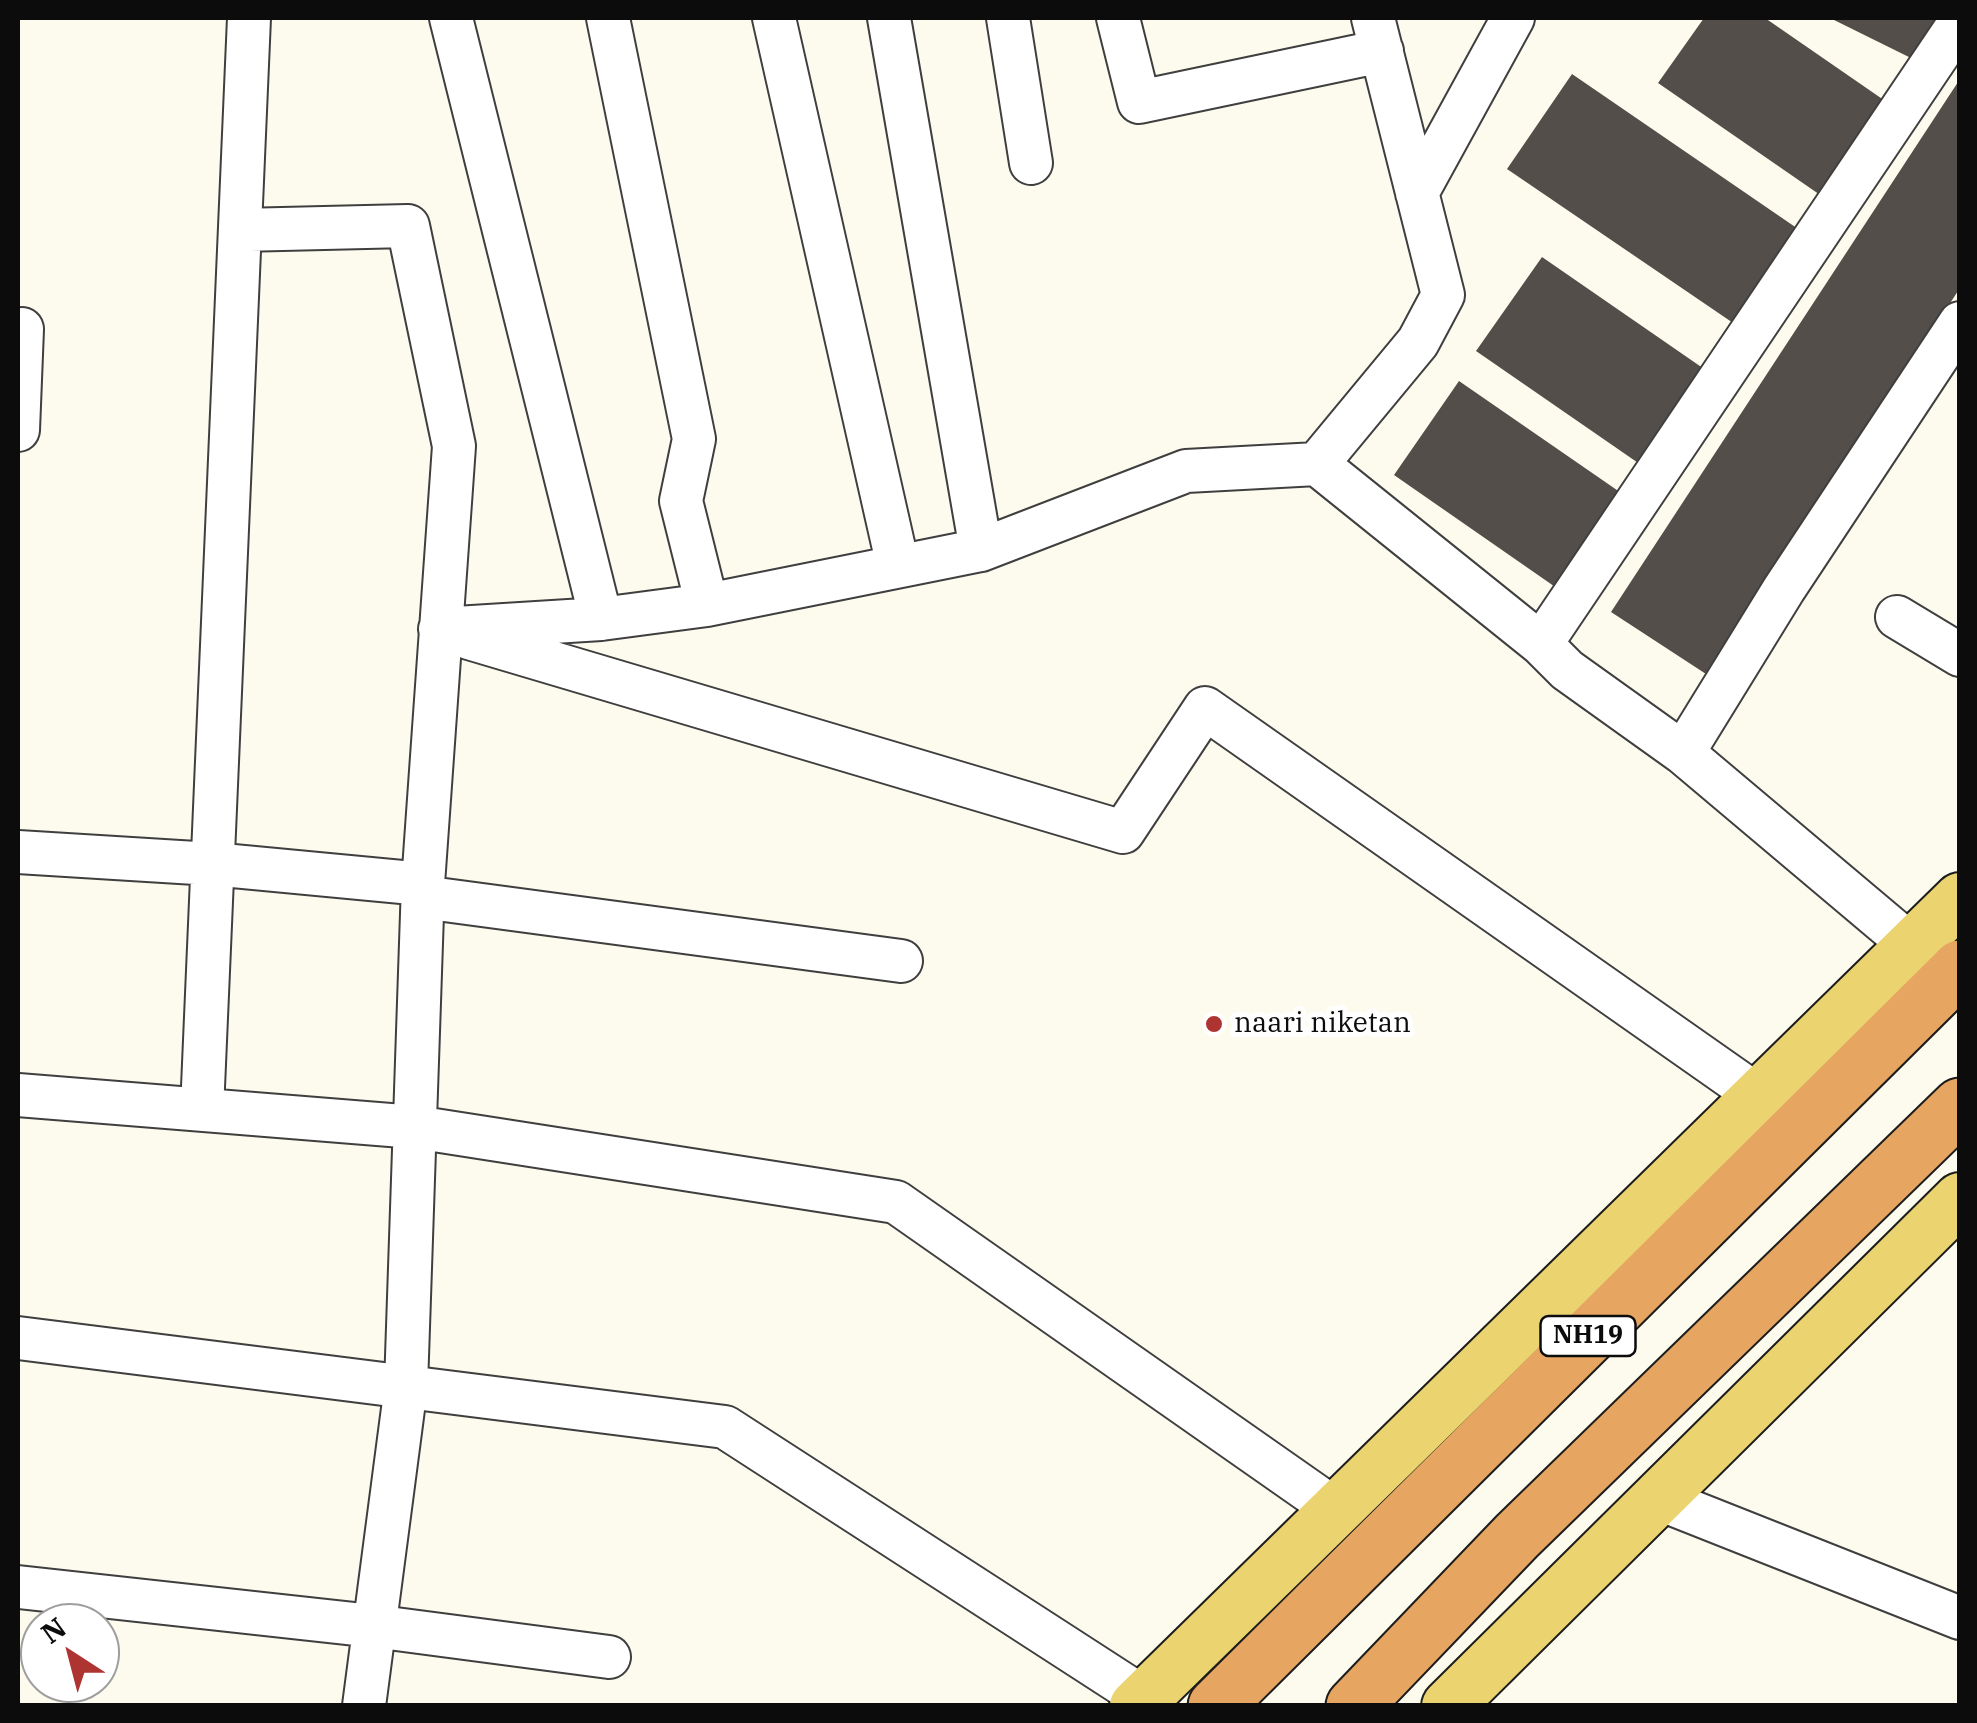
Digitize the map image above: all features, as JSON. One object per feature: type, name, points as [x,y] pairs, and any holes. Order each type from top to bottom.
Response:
[{"type":"highway","name":"NH19","points":[[1216,1706],[1936,957]]},
{"type":"highway","points":[[1354,1706],[1517,1536],[1960,1106]]},
{"type":"main road","points":[[1140,1702],[1758,1096],[1936,957],[1960,900]]},
{"type":"main road","points":[[1448,1706],[1960,1198]]},
{"type":"street","points":[[202,1110],[249,18]]},
{"type":"street","points":[[451,18],[601,619]]},
{"type":"street","points":[[608,18],[694,439],[682,501],[706,606]]},
{"type":"street","points":[[774,18],[898,566]]},
{"type":"street","points":[[889,18],[981,550]]},
{"type":"street","points":[[1008,18],[1031,163]]},
{"type":"street","points":[[1118,18],[1139,102],[1377,34],[1443,295],[1418,342],[1317,464]]},
{"type":"street","points":[[1417,192],[1513,18]]},
{"type":"street","points":[[1541,644],[1956,28],[1960,30]]},
{"type":"street","points":[[240,230],[408,226],[454,446],[422,891],[406,1386],[364,1706]]},
{"type":"street","points":[[1683,753],[1784,589],[1960,323]]},
{"type":"street","points":[[18,330],[22,329],[18,430]]},
{"type":"street","points":[[440,629],[601,619],[706,606],[981,550],[1186,471],[1317,464],[1541,644],[1567,670],[1683,753],[1936,957]]},
{"type":"street","points":[[1897,617],[1960,655]]},
{"type":"street","points":[[440,629],[1123,832],[1206,708],[1758,1096]]},
{"type":"street","points":[[18,852],[212,864],[900,961]]},
{"type":"street","points":[[18,1095],[415,1127],[896,1202],[1336,1510]]},
{"type":"street","points":[[18,1338],[724,1426],[1140,1702]]},
{"type":"street","points":[[1657,1498],[1960,1618]]},
{"type":"street","points":[[18,1587],[373,1626],[609,1657]]},
{"type":"building","points":[[1704,18],[1765,18],[1891,105],[1826,199],[1658,83]]},
{"type":"building","points":[[1830,18],[1942,18],[1919,62]]},
{"type":"building","points":[[1572,74],[1804,233],[1739,327],[1507,169]]},
{"type":"building","points":[[1960,79],[1960,288],[1706,674],[1611,612]]},
{"type":"building","points":[[1542,257],[1710,373],[1644,467],[1476,351]]},
{"type":"building","points":[[1459,381],[1627,497],[1561,591],[1394,475]]},
{"type":"place","name":"naari niketan","points":[[1214,1024]]}]
